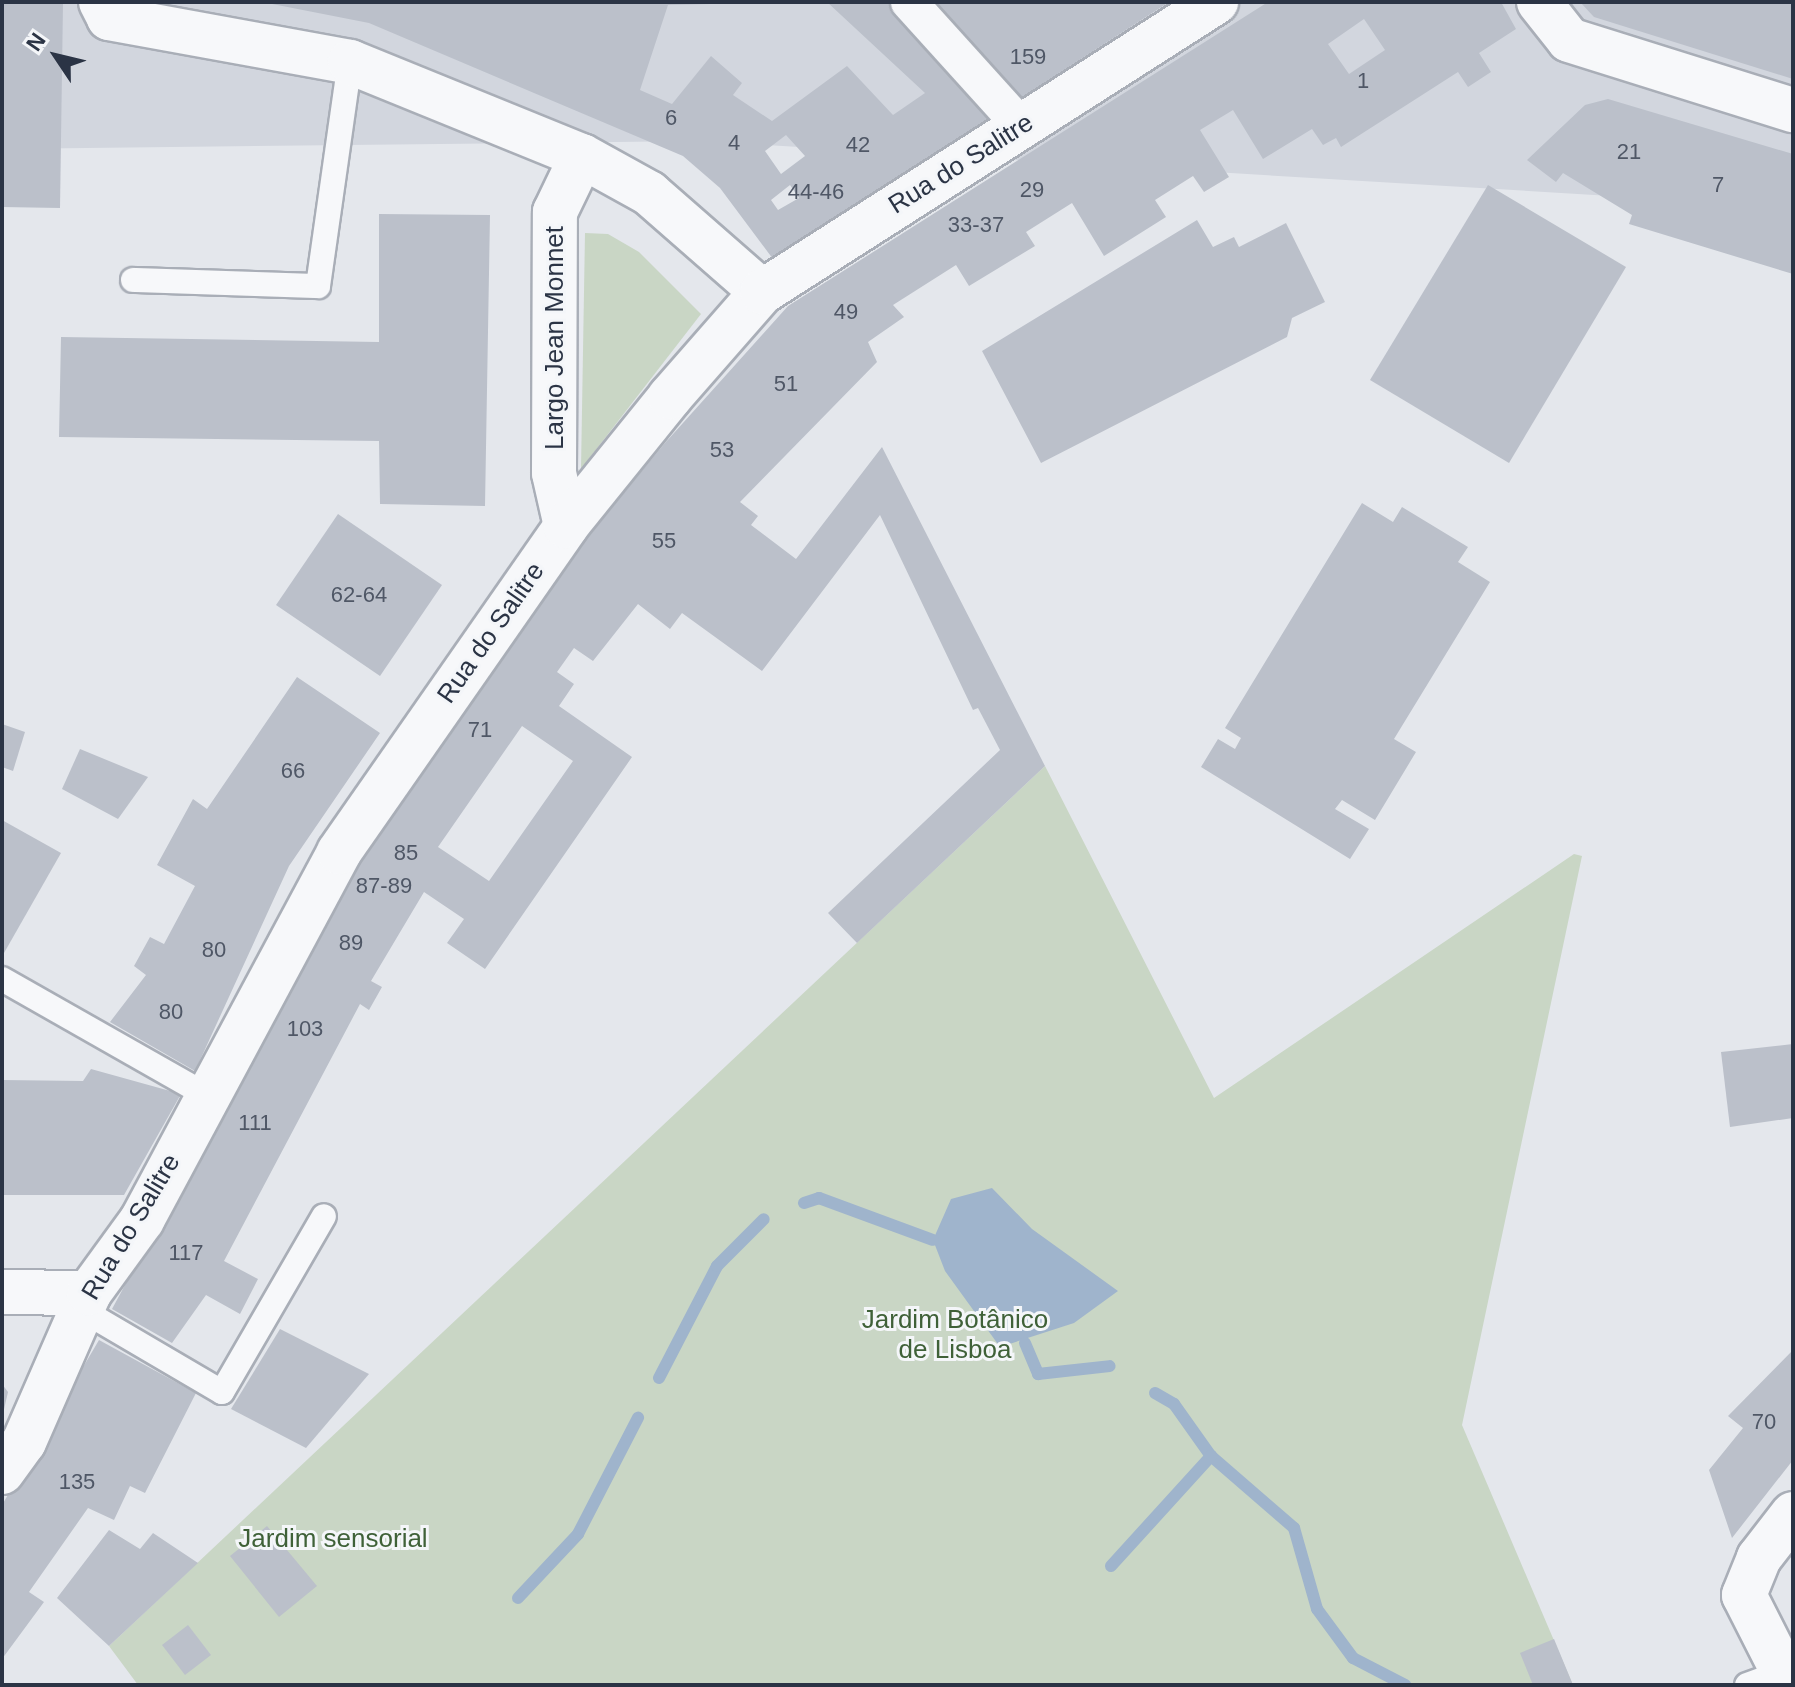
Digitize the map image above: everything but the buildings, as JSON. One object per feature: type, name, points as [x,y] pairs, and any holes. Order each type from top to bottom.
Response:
[{"type":"street","points":[[909,2],[1021,126]]},
{"type":"street","name":"Rua do Salitre","points":[[2,1472],[24,1442],[86,1301],[142,1220],[206,1095],[339,852],[566,526],[762,292],[1216,2]]},
{"type":"street","points":[[1539,2],[1569,40],[1793,110]]},
{"type":"street","points":[[101,5],[109,18],[350,62],[582,156],[649,193],[762,292]]},
{"type":"street","name":"Largo Jean Monnet","points":[[566,526],[554,473],[555,212],[582,156]]},
{"type":"street","points":[[2,1292],[86,1301]]},
{"type":"street","points":[[1774,1677],[1744,1595],[1759,1558],[1793,1514]]},
{"type":"lane","points":[[133,280],[318,286],[350,62]]},
{"type":"lane","points":[[2,979],[206,1095]]},
{"type":"lane","points":[[86,1301],[222,1392],[324,1216]]},
{"type":"shaded area","points":[[2,2],[1793,2],[1793,207],[701,141],[2,149]]},
{"type":"green space","points":[[585,233],[608,234],[639,252],[701,314],[581,469]]},
{"type":"green space","name":"Jardim Botânico de Lisboa","points":[[1045,766],[1214,1098],[1574,854],[1582,856],[1462,1425],[1573,1685],[138,1685],[109,1646]]},
{"type":"water","points":[[992,1188],[1032,1229],[1118,1291],[1074,1323],[1000,1347],[945,1271],[933,1240],[951,1199]]},
{"type":"waterway","points":[[804,1203],[819,1198],[933,1240]]},
{"type":"waterway","points":[[659,1378],[717,1266],[764,1219]]},
{"type":"waterway","points":[[1025,1343],[1038,1374],[1110,1366]]},
{"type":"waterway","points":[[1155,1393],[1174,1404],[1211,1456],[1294,1528],[1317,1609],[1353,1658],[1405,1685]]},
{"type":"waterway","points":[[518,1598],[578,1534],[638,1418]]},
{"type":"waterway","points":[[1111,1566],[1211,1456]]},
{"type":"park label","name":"Jardim sensorial","points":[[333,1539]]}]
